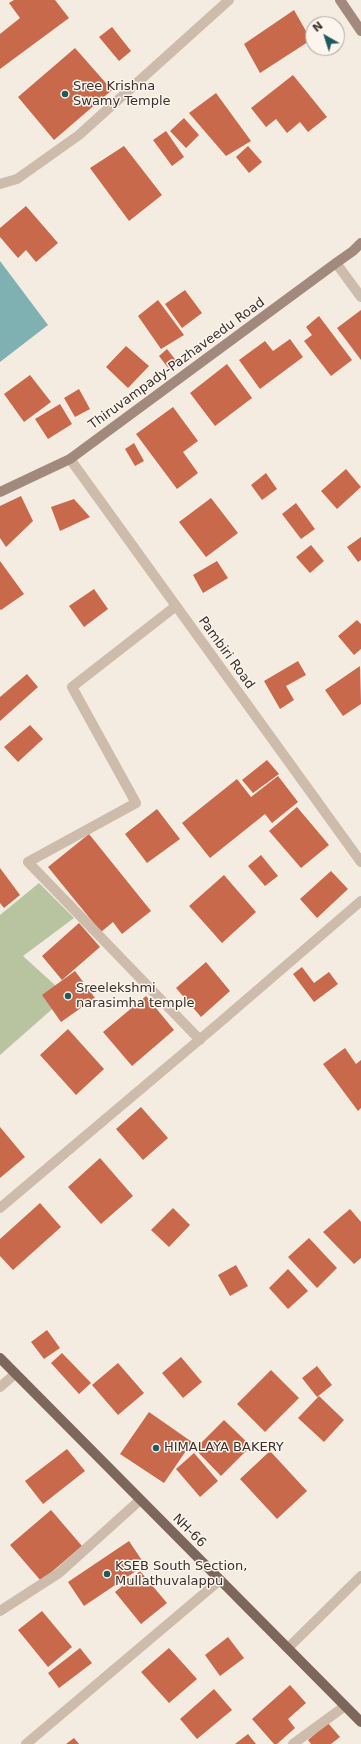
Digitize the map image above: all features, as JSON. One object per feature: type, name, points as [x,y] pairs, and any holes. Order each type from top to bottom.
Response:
[{"type":"main road","points":[[340,0],[361,31]]},
{"type":"main road","name":"Thiruvampady-Pazhaveedu Road","points":[[0,492],[70,459],[336,264],[361,243]]},
{"type":"main road","name":"NH-66","points":[[0,1358],[361,1722]]},
{"type":"street","points":[[0,184],[17,179],[79,135],[229,0]]},
{"type":"street","points":[[336,264],[361,297]]},
{"type":"street","name":"Pambiri Road","points":[[70,459],[361,862]]},
{"type":"street","points":[[176,606],[72,688],[136,803],[28,862],[200,1040]]},
{"type":"street","points":[[0,1208],[200,1040],[361,901]]},
{"type":"street","points":[[0,1386],[16,1374]]},
{"type":"street","points":[[0,1611],[59,1573],[140,1500]]},
{"type":"street","points":[[288,1648],[361,1576]]},
{"type":"street","points":[[26,1744],[220,1580]]},
{"type":"street","points":[[293,1744],[345,1706]]},
{"type":"green space","points":[[39,883],[74,918],[23,956],[67,996],[0,1055],[0,915]]},
{"type":"water","points":[[0,261],[48,325],[0,362]]},
{"type":"building","points":[[14,0],[55,0],[69,18],[0,69],[0,34],[20,18],[9,3]]},
{"type":"building","points":[[294,10],[305,29],[305,44],[260,73],[244,44]]},
{"type":"building","points":[[112,27],[131,51],[119,61],[99,37]]},
{"type":"building","name":"Sree Krishna Swamy Temple","points":[[75,48],[112,90],[54,140],[18,97]]},
{"type":"building","points":[[293,75],[327,117],[308,132],[300,122],[287,133],[276,119],[266,127],[251,108]]},
{"type":"building","points":[[216,93],[251,141],[226,156],[189,113]]},
{"type":"building","points":[[184,118],[199,135],[186,148],[170,131]]},
{"type":"building","points":[[166,131],[184,157],[172,166],[153,140]]},
{"type":"building","points":[[124,146],[162,195],[129,221],[90,168]]},
{"type":"building","points":[[248,146],[262,162],[249,173],[236,157]]},
{"type":"building","points":[[26,206],[58,243],[36,262],[26,250],[18,258],[0,237],[0,228]]},
{"type":"building","points":[[185,290],[202,313],[182,328],[165,304]]},
{"type":"building","points":[[158,300],[184,335],[161,349],[138,316]]},
{"type":"building","points":[[361,310],[361,360],[337,328]]},
{"type":"building","points":[[319,316],[352,360],[331,376],[304,341],[312,335],[306,327]]},
{"type":"building","points":[[290,339],[303,357],[260,389],[239,360],[265,341],[273,351]]},
{"type":"building","points":[[126,346],[149,366],[128,388],[106,367]]},
{"type":"building","points":[[167,349],[178,363],[169,369],[159,356]]},
{"type":"building","points":[[227,364],[252,398],[215,426],[190,393]]},
{"type":"building","points":[[30,375],[51,402],[24,422],[4,394]]},
{"type":"building","points":[[79,389],[90,409],[75,417],[64,398]]},
{"type":"building","points":[[60,404],[72,424],[48,439],[35,419]]},
{"type":"building","points":[[173,407],[198,441],[183,452],[198,473],[177,489],[136,434]]},
{"type":"building","points":[[134,443],[144,461],[135,466],[125,449]]},
{"type":"building","points":[[346,469],[361,487],[337,509],[321,491]]},
{"type":"building","points":[[266,473],[277,489],[262,500],[251,485]]},
{"type":"building","points":[[21,496],[33,521],[6,547],[0,538],[0,506]]},
{"type":"building","points":[[211,498],[238,533],[206,557],[179,522]]},
{"type":"building","points":[[74,499],[90,517],[60,531],[51,507]]},
{"type":"building","points":[[296,503],[315,529],[301,539],[282,514]]},
{"type":"building","points":[[361,537],[361,560],[358,562],[347,547]]},
{"type":"building","points":[[311,545],[324,561],[310,573],[296,557]]},
{"type":"building","points":[[0,561],[24,594],[1,610],[0,609]]},
{"type":"building","points":[[217,561],[228,578],[203,593],[193,575]]},
{"type":"building","points":[[94,589],[108,609],[84,627],[69,606]]},
{"type":"building","points":[[357,620],[361,624],[361,649],[354,655],[338,636]]},
{"type":"building","points":[[298,661],[306,675],[286,686],[294,700],[280,709],[264,681]]},
{"type":"building","points":[[360,666],[361,704],[343,716],[325,690]]},
{"type":"building","points":[[27,674],[38,687],[0,721],[0,697]]},
{"type":"building","points":[[30,725],[43,739],[18,762],[4,747]]},
{"type":"building","points":[[267,760],[279,774],[253,793],[242,780]]},
{"type":"building","points":[[278,776],[298,802],[272,823],[265,814],[210,858],[182,823],[237,779],[251,797]]},
{"type":"building","points":[[297,807],[329,845],[301,868],[269,831]]},
{"type":"building","points":[[157,809],[180,839],[147,863],[125,834]]},
{"type":"building","points":[[89,834],[151,911],[122,934],[113,922],[101,932],[48,867]]},
{"type":"building","points":[[261,855],[278,876],[265,886],[248,866]]},
{"type":"building","points":[[0,868],[20,895],[4,908],[0,903]]},
{"type":"building","points":[[331,871],[348,889],[317,918],[300,899]]},
{"type":"building","points":[[224,875],[256,912],[222,943],[189,906]]},
{"type":"building","points":[[79,923],[100,947],[62,980],[42,956]]},
{"type":"building","points":[[206,962],[230,991],[201,1017],[176,988]]},
{"type":"building","points":[[302,967],[314,983],[329,972],[338,984],[314,1002],[293,974]]},
{"type":"building","name":"Sreelekshmi narasimha temple","points":[[75,971],[95,998],[61,1022],[42,995]]},
{"type":"building","points":[[146,996],[174,1030],[132,1066],[103,1032]]},
{"type":"building","points":[[68,1029],[104,1069],[76,1095],[40,1055]]},
{"type":"building","points":[[345,1048],[356,1064],[361,1060],[361,1108],[358,1111],[323,1064]]},
{"type":"building","points":[[141,1107],[168,1138],[143,1160],[116,1129]]},
{"type":"building","points":[[0,1127],[25,1157],[0,1178]]},
{"type":"building","points":[[100,1158],[133,1196],[101,1224],[68,1187]]},
{"type":"building","points":[[40,1203],[61,1227],[13,1270],[0,1256],[0,1239]]},
{"type":"building","points":[[173,1208],[190,1225],[169,1247],[151,1230]]},
{"type":"building","points":[[350,1209],[361,1222],[361,1258],[354,1264],[323,1232]]},
{"type":"building","points":[[309,1238],[337,1268],[317,1288],[288,1257]]},
{"type":"building","points":[[236,1265],[248,1286],[230,1296],[218,1275]]},
{"type":"building","points":[[288,1269],[308,1291],[288,1309],[269,1288]]},
{"type":"building","points":[[47,1330],[60,1348],[44,1359],[31,1342]]},
{"type":"building","points":[[62,1353],[91,1383],[79,1394],[51,1363]]},
{"type":"building","points":[[181,1357],[202,1382],[183,1398],[162,1373]]},
{"type":"building","points":[[118,1363],[144,1393],[118,1415],[92,1385]]},
{"type":"building","points":[[317,1366],[332,1385],[317,1397],[302,1378]]},
{"type":"building","points":[[271,1370],[299,1398],[265,1432],[237,1404]]},
{"type":"building","points":[[319,1396],[344,1420],[324,1442],[298,1418]]},
{"type":"building","name":"HIMALAYA BAKERY","points":[[149,1412],[192,1442],[164,1483],[120,1454]]},
{"type":"building","points":[[224,1420],[251,1446],[221,1476],[195,1449]]},
{"type":"building","points":[[67,1449],[85,1471],[43,1504],[25,1481]]},
{"type":"building","points":[[270,1451],[307,1491],[277,1519],[240,1479]]},
{"type":"building","points":[[194,1453],[218,1481],[200,1497],[176,1469]]},
{"type":"building","points":[[51,1510],[82,1546],[41,1581],[10,1545]]},
{"type":"building","name":"KSEB South Section, Mullathuvalappu","points":[[129,1541],[145,1565],[84,1606],[68,1582]]},
{"type":"building","points":[[140,1571],[167,1603],[141,1624],[115,1592]]},
{"type":"building","points":[[42,1611],[72,1647],[48,1667],[18,1630]]},
{"type":"building","points":[[228,1637],[244,1658],[220,1676],[205,1655]]},
{"type":"building","points":[[80,1648],[92,1663],[59,1688],[48,1673]]},
{"type":"building","points":[[169,1648],[197,1679],[169,1703],[141,1672]]},
{"type":"building","points":[[290,1685],[306,1703],[288,1719],[295,1728],[277,1744],[274,1744],[252,1719]]},
{"type":"building","points":[[214,1689],[232,1710],[197,1739],[180,1719]]},
{"type":"building","points":[[328,1723],[340,1737],[331,1744],[311,1744],[308,1740]]},
{"type":"building","points":[[248,1734],[256,1744],[235,1744]]},
{"type":"building","points":[[74,1738],[79,1744],[66,1744]]},
{"type":"place","name":"Sree Krishna Swamy Temple","points":[[65,94]]},
{"type":"place","name":"Sreelekshmi narasimha temple","points":[[68,996]]},
{"type":"place","name":"HIMALAYA BAKERY","points":[[156,1448]]},
{"type":"place","name":"KSEB South Section, Mullathuvalappu","points":[[107,1574]]}]
